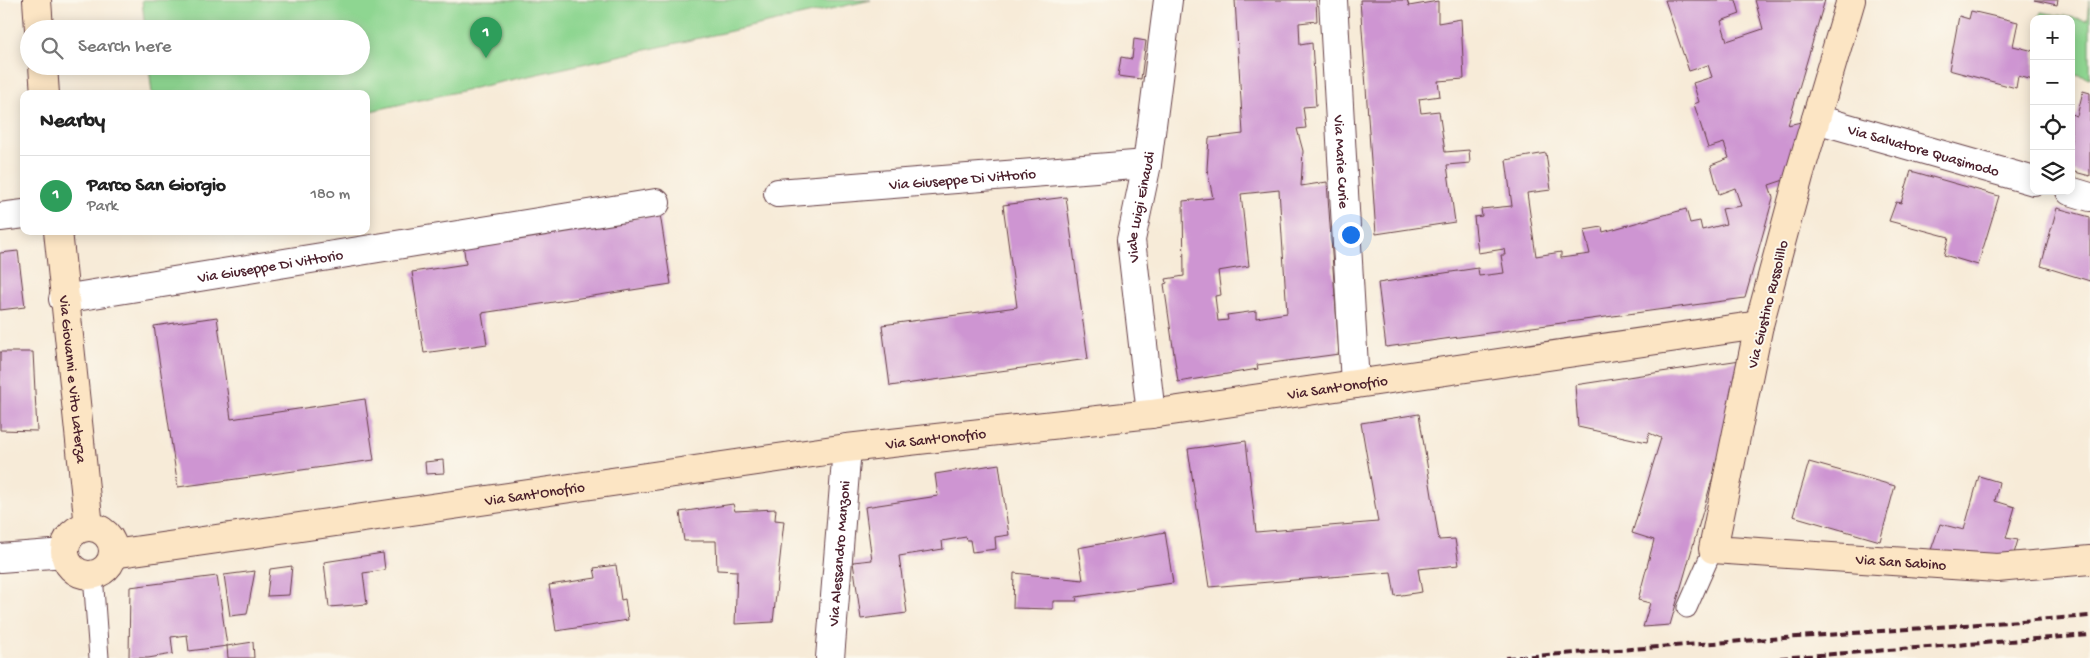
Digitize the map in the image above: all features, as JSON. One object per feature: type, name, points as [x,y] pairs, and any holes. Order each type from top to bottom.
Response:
[{"type":"street","points":[[37,0],[38,20]]},
{"type":"street","name":"Viale Luigi Einaudi","points":[[1152,414],[1131,240],[1147,164],[1168,0]]},
{"type":"street","name":"Via Marie Curie","points":[[1333,0],[1355,384]]},
{"type":"street","name":"Via Giustino Russolillo","points":[[1713,549],[1759,325],[1851,0]]},
{"type":"street","points":[[44,75],[45,90]]},
{"type":"street","name":"Via Salvatore Quasimodo","points":[[1816,119],[2030,180]]},
{"type":"street","name":"Via Giuseppe Di Vittorio","points":[[778,193],[1147,164]]},
{"type":"street","points":[[2075,192],[2090,197]]},
{"type":"street","name":"Via Giuseppe Di Vittorio","points":[[63,299],[656,203]]},
{"type":"street","points":[[0,217],[20,214]]},
{"type":"street","name":"Via Giovanni e Vito Laterza","points":[[58,235],[63,299],[89,527]]},
{"type":"street","name":"Via Sant'Onofrio","points":[[113,554],[847,448],[1152,414],[1759,325]]},
{"type":"street","name":"Via Alessandro Manzoni","points":[[830,658],[847,448]]},
{"type":"street","points":[[89,527],[104,532],[113,546],[113,554],[107,567],[93,574],[78,572],[68,561],[66,554],[69,538],[74,532],[89,527]]},
{"type":"street","name":"Via San Sabino","points":[[1713,549],[1997,568],[2090,560]]},
{"type":"street","points":[[0,558],[66,554]]},
{"type":"lane","name":"Via Giustino Russolillo","points":[[1688,608],[1713,549]]},
{"type":"lane","points":[[93,574],[99,658]]},
{"type":"green space","points":[[142,0],[871,0],[370,111],[370,90],[152,90],[150,75],[370,75],[370,20],[144,20]]},
{"type":"green space","points":[[2090,0],[2090,78],[2075,74],[2075,18],[2087,20]]},
{"type":"green space","points":[[2041,12],[2058,15],[2040,15]]},
{"type":"building","points":[[1235,0],[1316,0],[1317,21],[1299,23],[1300,45],[1312,43],[1316,106],[1303,107],[1306,128],[1297,129],[1303,151],[1301,186],[1327,182],[1339,354],[1257,365],[1258,369],[1178,382],[1164,284],[1167,283],[1166,279],[1184,276],[1183,201],[1213,198],[1207,169],[1209,138],[1243,134]],"holes":[[[1279,190],[1287,313],[1256,318],[1256,311],[1227,315],[1228,320],[1218,321],[1215,296],[1221,295],[1218,271],[1249,266],[1241,194]]]},
{"type":"building","points":[[1360,0],[1407,0],[1409,6],[1438,1],[1438,23],[1461,19],[1464,79],[1438,81],[1440,96],[1419,99],[1421,113],[1439,111],[1445,152],[1469,150],[1470,163],[1447,165],[1455,222],[1376,234]]},
{"type":"building","points":[[1665,0],[1736,0],[1740,14],[1721,21],[1727,41],[1763,29],[1755,0],[1825,0],[1788,125],[1801,122],[1787,179],[1769,185],[1773,198],[1745,298],[1386,347],[1378,283],[1478,268],[1479,276],[1504,273],[1501,255],[1505,255],[1504,249],[1478,253],[1474,217],[1482,216],[1481,209],[1512,206],[1506,160],[1546,153],[1551,190],[1527,193],[1536,256],[1561,252],[1561,258],[1590,254],[1584,230],[1602,227],[1603,232],[1686,209],[1690,223],[1700,221],[1702,230],[1726,224],[1722,209],[1741,206],[1735,188],[1719,194],[1711,165],[1729,158],[1724,143],[1708,148],[1694,104],[1699,102],[1693,83],[1712,77],[1708,65],[1689,71]]},
{"type":"building","points":[[2034,0],[2058,0],[2057,5]]},
{"type":"building","points":[[1971,11],[2018,22],[2013,46],[2030,50],[2030,79],[2018,76],[2016,88],[1949,70],[1959,16],[1969,19]]},
{"type":"building","points":[[1134,39],[1146,41],[1141,79],[1118,76],[1121,57],[1132,59]]},
{"type":"building","points":[[2083,91],[2090,93],[2090,176],[2075,172],[2075,115],[2077,116]]},
{"type":"building","points":[[1911,171],[1999,196],[1978,265],[1944,255],[1949,237],[1889,221],[1896,202],[1901,203]]},
{"type":"building","points":[[1066,197],[1088,359],[890,386],[882,325],[1017,307],[1003,205]]},
{"type":"building","points":[[2057,208],[2090,217],[2090,281],[2041,266]]},
{"type":"building","points":[[660,214],[671,284],[482,313],[487,344],[424,353],[412,272],[466,264],[463,244]]},
{"type":"building","points":[[18,251],[25,307],[0,310],[0,253]]},
{"type":"building","points":[[217,317],[231,419],[365,399],[374,460],[178,487],[154,326]]},
{"type":"building","points":[[0,352],[33,352],[37,431],[0,430]]},
{"type":"building","points":[[1747,359],[1670,625],[1643,627],[1650,603],[1638,600],[1654,540],[1632,533],[1661,438],[1649,433],[1647,442],[1578,427],[1575,385]]},
{"type":"building","points":[[1419,414],[1439,540],[1455,539],[1459,565],[1418,569],[1422,592],[1395,596],[1391,572],[1209,587],[1188,449],[1246,441],[1256,532],[1378,522],[1361,423]]},
{"type":"building","points":[[443,460],[444,473],[426,474],[425,462]]},
{"type":"building","points":[[1809,462],[1895,486],[1880,541],[1793,516]]},
{"type":"building","points":[[999,464],[1009,535],[995,537],[996,549],[972,552],[970,540],[967,540],[966,537],[942,541],[943,549],[899,556],[907,613],[861,619],[853,562],[872,560],[865,507],[938,496],[935,474]]},
{"type":"building","points":[[1979,476],[1999,482],[1995,501],[2015,507],[2006,538],[2018,540],[2013,557],[1930,553],[1940,524],[1964,530]]},
{"type":"building","points":[[733,504],[735,511],[776,509],[775,520],[784,521],[773,622],[735,624],[737,571],[717,570],[716,541],[684,541],[680,512]]},
{"type":"building","points":[[1165,532],[1173,583],[1076,597],[1077,601],[1053,601],[1053,609],[1013,608],[1014,573],[1083,580],[1078,548]]},
{"type":"building","points":[[383,553],[385,570],[363,573],[367,604],[329,607],[324,562]]},
{"type":"building","points":[[616,565],[621,600],[625,599],[628,620],[556,631],[549,585],[596,578],[594,568]]},
{"type":"building","points":[[292,566],[289,595],[267,596],[270,569]]},
{"type":"building","points":[[255,571],[247,614],[230,616],[224,575]]},
{"type":"building","points":[[217,576],[227,646],[189,651],[187,635],[171,637],[173,654],[148,658],[129,658],[130,587]]},
{"type":"building","points":[[253,642],[254,658],[228,658],[227,646]]},
{"type":"railway","points":[[1506,658],[2090,616]]},
{"type":"railway","points":[[1780,658],[2090,635]]},
{"type":"place","name":"Parco San Giorgio","points":[[486,58]]}]
